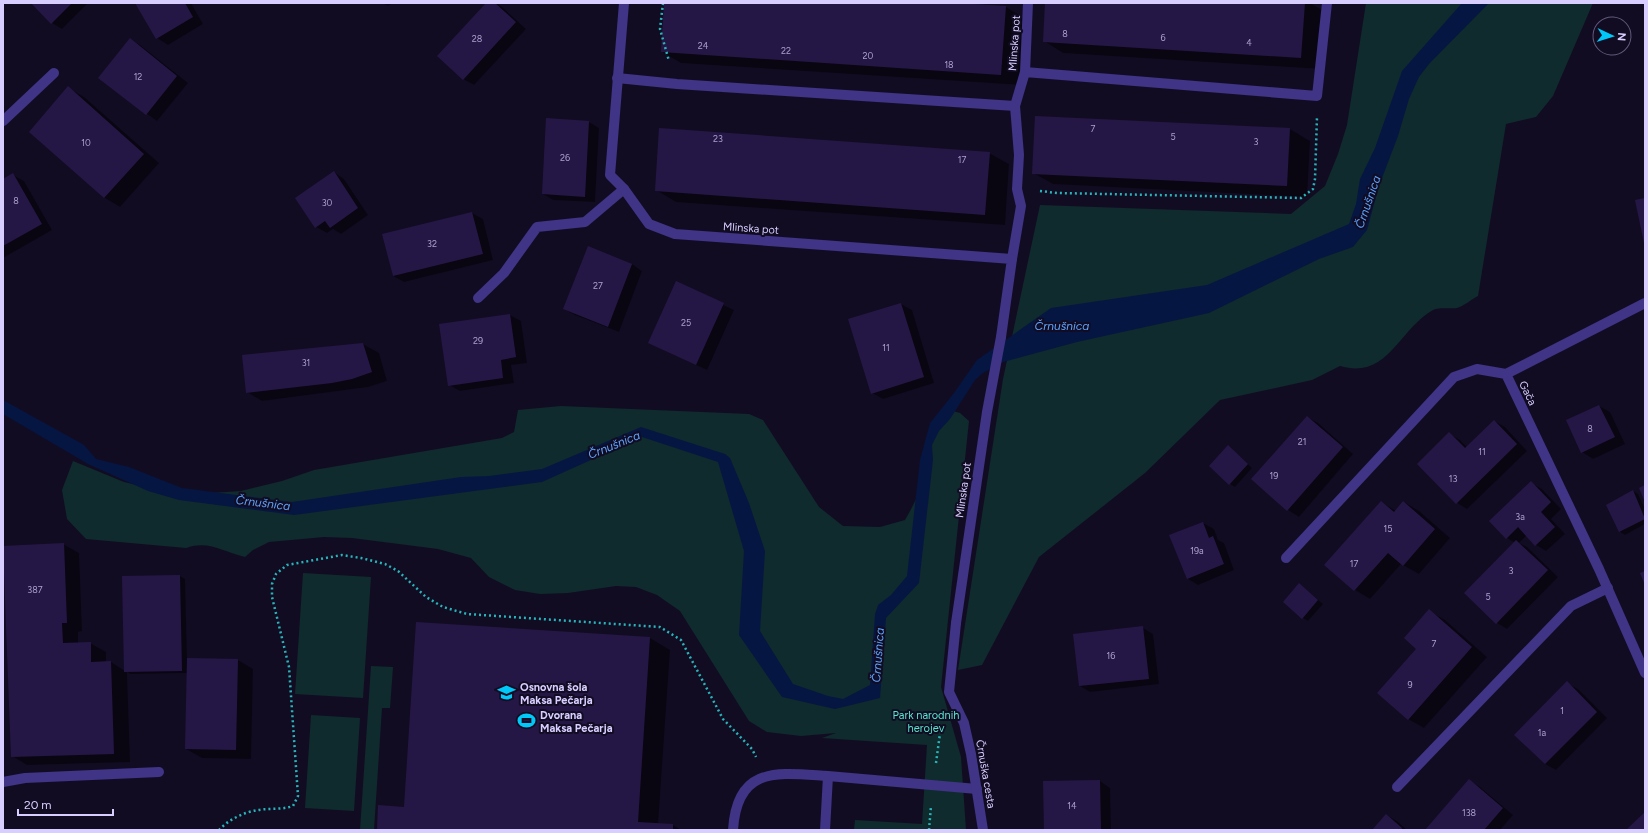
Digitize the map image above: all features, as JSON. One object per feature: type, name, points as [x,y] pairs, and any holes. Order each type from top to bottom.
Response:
[{"type":"street","name":"Mlinska pot","points":[[624,3],[610,174],[624,189],[648,224],[675,234],[1012,259]]},
{"type":"street","name":"Mlinska pot","points":[[964,723],[949,692],[956,623],[987,412],[1001,337],[1021,206],[1016,189],[1019,156],[1015,106],[1025,72],[1028,3]]},
{"type":"street","points":[[1025,72],[1317,96],[1327,3]]},
{"type":"street","points":[[3,121],[54,73]]},
{"type":"street","points":[[617,78],[677,84],[1015,106]]},
{"type":"street","points":[[478,298],[504,273],[537,227],[585,222],[624,189]]},
{"type":"street","points":[[1506,374],[1645,304]]},
{"type":"street","name":"Gača","points":[[1286,558],[1454,377],[1477,369],[1506,374],[1608,588],[1645,673]]},
{"type":"street","points":[[1397,787],[1572,606],[1608,588]]},
{"type":"street","name":"Črnuška cesta","points":[[964,723],[977,788],[983,830]]},
{"type":"street","points":[[3,782],[25,778],[159,772]]},
{"type":"street","points":[[733,830],[734,814],[742,793],[758,778],[781,773],[977,788]]},
{"type":"street","points":[[825,830],[828,776]]},
{"type":"path","points":[[663,3],[660,29],[677,84]]},
{"type":"path","points":[[1016,189],[1057,193],[1301,198],[1312,189],[1315,179],[1317,96]]},
{"type":"path","points":[[219,830],[237,816],[257,810],[284,809],[293,806],[298,796],[289,667],[272,597],[272,584],[276,574],[287,565],[342,556],[361,558],[385,564],[398,572],[426,597],[443,607],[468,614],[660,627],[681,640],[723,719],[752,749],[760,764],[758,778]]},
{"type":"green space","points":[[1366,3],[1593,3],[1553,96],[1536,117],[1506,124],[1478,296],[1457,308],[1433,310],[1410,329],[1381,360],[1370,366],[1356,368],[1340,366],[1312,380],[1220,400],[1145,473],[1039,557],[982,665],[958,670],[1003,379],[1040,205],[1291,214],[1325,186],[1338,154],[1347,125]]},
{"type":"green space","name":"Park narodnih herojev","points":[[561,406],[749,414],[763,420],[819,507],[843,526],[880,527],[905,520],[922,486],[930,458],[935,428],[941,415],[946,409],[960,413],[969,421],[941,687],[961,757],[966,830],[854,830],[855,820],[922,824],[927,745],[822,738],[836,733],[801,736],[767,732],[749,721],[680,611],[657,595],[636,587],[616,586],[568,593],[540,594],[515,590],[489,577],[471,558],[438,549],[352,538],[324,537],[269,542],[253,550],[245,557],[202,545],[186,548],[86,539],[67,519],[62,490],[73,461],[124,482],[181,495],[241,491],[282,481],[314,470],[502,438],[514,432],[518,410]]},
{"type":"green space","points":[[303,573],[371,577],[363,698],[295,694]]},
{"type":"green space","points":[[371,666],[393,667],[390,708],[382,708],[374,830],[360,830]]},
{"type":"green space","points":[[311,715],[360,718],[354,811],[305,808]]},
{"type":"water","name":"Črnušnica","points":[[1462,3],[1489,3],[1429,64],[1419,77],[1409,99],[1398,136],[1379,186],[1367,230],[1353,247],[1319,259],[1209,313],[1077,342],[1003,362],[983,373],[975,380],[950,419],[939,431],[932,445],[933,460],[919,583],[886,618],[880,698],[835,709],[782,697],[739,635],[744,551],[718,462],[642,437],[542,482],[294,515],[179,500],[148,491],[88,464],[3,414],[3,400],[84,445],[96,459],[129,467],[182,488],[292,502],[461,477],[489,476],[542,469],[641,427],[725,454],[730,458],[749,503],[765,551],[760,631],[793,684],[828,696],[843,699],[870,685],[875,614],[878,605],[891,595],[907,576],[920,460],[930,423],[954,393],[977,360],[1051,308],[1207,285],[1349,224],[1356,204],[1360,179],[1375,148],[1402,71]]},
{"type":"building","points":[[31,3],[72,3],[51,24]]},
{"type":"building","points":[[135,3],[185,3],[193,17],[156,39]]},
{"type":"building","points":[[486,3],[495,3],[516,22],[463,80],[437,56]]},
{"type":"building","points":[[664,3],[958,3],[1006,6],[1001,75],[661,52]]},
{"type":"building","points":[[1045,3],[1305,3],[1301,58],[1043,42]]},
{"type":"building","points":[[130,38],[177,76],[146,115],[98,78]]},
{"type":"building","points":[[68,86],[144,154],[104,198],[29,132]]},
{"type":"building","points":[[1035,116],[1290,128],[1287,186],[1032,174]]},
{"type":"building","points":[[546,118],[589,121],[585,197],[542,194]]},
{"type":"building","points":[[659,128],[990,152],[985,215],[655,191]]},
{"type":"building","points":[[334,171],[358,208],[330,228],[325,221],[315,228],[295,198]]},
{"type":"building","points":[[13,173],[42,224],[3,246],[3,179]]},
{"type":"building","points":[[1645,198],[1645,243],[1644,243],[1635,200]]},
{"type":"building","points":[[472,212],[483,254],[393,276],[382,234]]},
{"type":"building","points":[[588,246],[632,264],[608,327],[563,309]]},
{"type":"building","points":[[676,281],[724,303],[696,365],[648,343]]},
{"type":"building","points":[[901,303],[924,377],[871,394],[848,319]]},
{"type":"building","points":[[510,314],[516,357],[501,360],[503,378],[448,386],[439,324]]},
{"type":"building","points":[[363,343],[372,372],[352,379],[332,383],[246,393],[242,355]]},
{"type":"building","points":[[1599,405],[1615,437],[1581,453],[1566,420]]},
{"type":"building","points":[[1307,416],[1343,447],[1287,511],[1251,479]]},
{"type":"building","points":[[1494,420],[1517,444],[1456,504],[1417,464],[1449,432],[1465,448]]},
{"type":"building","points":[[1228,445],[1248,464],[1229,485],[1209,466]]},
{"type":"building","points":[[1531,481],[1551,502],[1541,512],[1555,527],[1535,546],[1518,527],[1506,539],[1489,521]]},
{"type":"building","points":[[1645,485],[1645,502],[1639,488]]},
{"type":"building","points":[[1633,490],[1645,519],[1619,532],[1606,505]]},
{"type":"building","points":[[1381,501],[1394,512],[1403,501],[1435,529],[1403,566],[1388,553],[1354,591],[1324,565]]},
{"type":"building","points":[[1203,522],[1209,538],[1213,536],[1224,564],[1187,579],[1169,535]]},
{"type":"building","points":[[1516,540],[1548,570],[1496,624],[1464,593]]},
{"type":"building","points":[[64,543],[67,623],[62,623],[63,643],[91,642],[91,662],[111,661],[114,754],[11,757],[3,546]]},
{"type":"building","points":[[1645,571],[1645,585],[1640,573]]},
{"type":"building","points":[[180,575],[182,671],[124,672],[122,576]]},
{"type":"building","points":[[1299,583],[1318,600],[1302,619],[1283,602]]},
{"type":"building","points":[[1429,609],[1472,647],[1408,720],[1377,693],[1416,649],[1404,638]]},
{"type":"building","name":"Dvorana Maksa Pečarja","points":[[416,622],[650,637],[638,822],[673,824],[673,830],[377,830],[378,805],[404,807]]},
{"type":"building","points":[[1143,626],[1149,679],[1079,686],[1073,634]]},
{"type":"building","points":[[187,658],[238,659],[236,750],[185,749]]},
{"type":"building","points":[[1567,681],[1597,712],[1545,764],[1514,735]]},
{"type":"building","points":[[1469,779],[1503,808],[1484,830],[1425,830]]},
{"type":"building","points":[[1100,780],[1101,830],[1044,830],[1043,781]]},
{"type":"building","points":[[1645,812],[1645,830],[1626,830]]},
{"type":"building","points":[[1386,814],[1402,828],[1401,830],[1372,830]]},
{"type":"place","name":"Osnovna šola Maksa Pečarja","points":[[507,693]]},
{"type":"place","name":"Dvorana Maksa Pečarja","points":[[527,721]]}]
